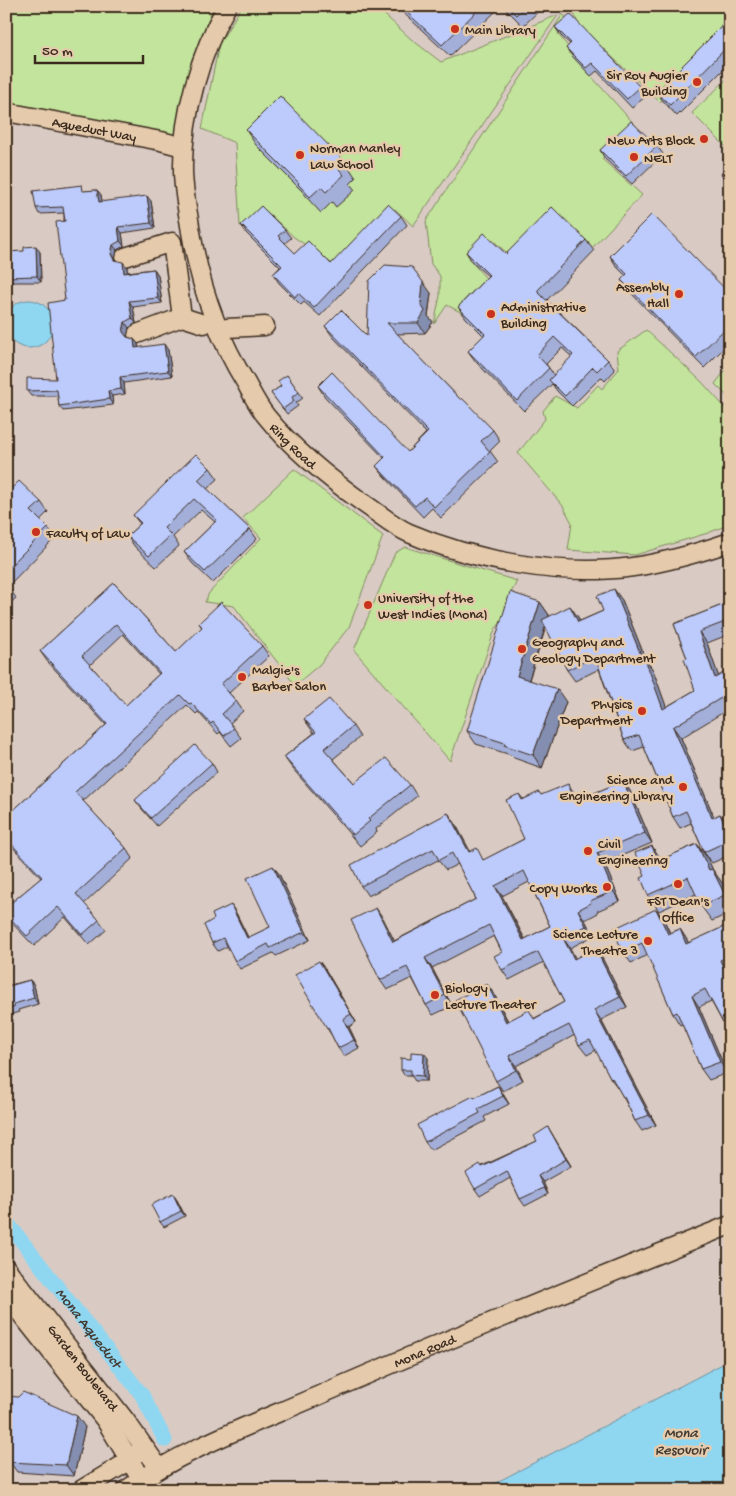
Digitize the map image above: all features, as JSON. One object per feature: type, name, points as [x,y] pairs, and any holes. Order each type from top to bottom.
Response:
[{"type":"street","name":"Ring Road","points":[[227,6],[199,70],[183,147],[183,173],[196,263],[217,329],[264,413],[280,433],[350,493],[387,520],[408,532],[468,553],[529,566],[578,569],[630,568],[730,542]]},
{"type":"street","name":"Aqueduct Way","points":[[6,112],[161,141],[183,147]]},
{"type":"street","points":[[125,257],[172,242],[182,317]]},
{"type":"street","points":[[137,334],[182,317],[204,324]]},
{"type":"street","points":[[227,328],[265,326]]},
{"type":"street","name":"Mona Road","points":[[126,1490],[159,1468],[192,1451],[431,1346],[730,1225]]},
{"type":"street","name":"Garden Boulevard","points":[[6,1268],[159,1468]]},
{"type":"street","name":"Garden Boulevard","points":[[6,1295],[106,1421],[141,1479]]},
{"type":"street","points":[[81,1490],[129,1461],[144,1446]]},
{"type":"green space","points":[[6,6],[214,6],[192,59],[178,140],[6,106]]},
{"type":"green space","points":[[242,6],[375,6],[411,39],[441,62],[558,15],[413,226],[395,209],[337,267],[294,237],[266,211],[240,226],[235,143],[202,129],[219,44]]},
{"type":"green space","points":[[571,6],[730,6],[730,12],[716,34],[720,41],[660,102],[579,26]]},
{"type":"green space","points":[[563,14],[570,23],[558,34],[591,76],[636,126],[602,159],[642,195],[593,247],[560,215],[515,260],[489,237],[469,259],[491,284],[464,314],[447,305],[434,324],[440,296],[440,276],[431,264],[426,221]]},
{"type":"green space","points":[[730,76],[730,151],[692,113]]},
{"type":"green space","points":[[646,330],[701,381],[730,413],[730,524],[708,533],[635,555],[568,550],[572,523],[563,506],[518,453],[545,419],[543,411],[555,396],[577,408],[598,385],[602,389],[619,369],[617,351]]},
{"type":"green space","points":[[730,364],[730,399],[715,384]]},
{"type":"green space","points":[[294,469],[383,536],[349,627],[319,665],[295,685],[234,606],[205,602],[209,593],[261,538],[243,518]]},
{"type":"green space","points":[[405,547],[517,581],[505,605],[508,615],[495,629],[450,761],[354,650],[395,553]]},
{"type":"water","points":[[29,300],[38,302],[46,307],[51,315],[53,324],[51,333],[46,341],[38,346],[29,348],[20,346],[12,341],[7,333],[5,324],[7,315],[12,307],[20,302]]},
{"type":"water","name":"Mona Resovoir","points":[[730,1360],[730,1490],[482,1490]]},
{"type":"building","name":"Main Library","points":[[400,6],[482,6],[442,45]]},
{"type":"building","points":[[507,6],[525,6],[516,15]]},
{"type":"building","points":[[570,14],[640,87],[627,99],[592,63],[586,68],[566,48],[571,43],[555,27]]},
{"type":"building","points":[[730,18],[730,44],[670,105],[656,92]]},
{"type":"building","name":"Norman Manley Law School","points":[[280,96],[346,163],[339,169],[344,175],[326,192],[321,187],[310,197],[299,183],[246,130]]},
{"type":"building","name":"NELT","points":[[631,121],[657,146],[626,176],[600,150]]},
{"type":"building","points":[[730,152],[730,182],[721,174],[729,165],[723,159]]},
{"type":"building","points":[[6,178],[8,179],[9,212],[6,212]]},
{"type":"building","points":[[82,185],[83,191],[97,190],[99,202],[147,196],[151,223],[118,227],[120,241],[113,245],[111,254],[114,260],[123,262],[124,273],[154,269],[158,298],[129,301],[132,318],[125,322],[123,332],[127,337],[134,339],[135,348],[164,344],[168,371],[120,377],[121,389],[108,391],[109,399],[59,406],[57,390],[27,391],[27,378],[56,379],[48,303],[65,300],[56,222],[65,221],[63,207],[36,208],[33,191]]},
{"type":"building","points":[[388,204],[401,216],[314,308],[298,293],[295,297],[273,274],[282,266],[241,225],[261,206],[285,230],[278,236],[295,253],[308,241],[331,264]]},
{"type":"building","points":[[552,207],[586,240],[537,291],[608,360],[597,371],[593,367],[565,396],[549,380],[573,355],[554,337],[537,355],[549,368],[517,401],[468,351],[485,334],[458,307],[489,275],[466,252],[484,233],[506,254]]},
{"type":"building","name":"Assembly Hall","points":[[652,214],[730,294],[730,324],[696,357],[621,280],[627,274],[610,256]]},
{"type":"building","points":[[36,246],[37,276],[6,277],[6,252],[24,251],[24,247]]},
{"type":"building","points":[[385,265],[412,267],[423,282],[421,305],[425,311],[418,323],[387,323],[461,400],[462,398],[493,430],[481,441],[490,452],[434,507],[425,497],[415,506],[376,466],[385,457],[318,386],[332,372],[408,452],[428,432],[325,326],[341,310],[367,336],[369,281]]},
{"type":"building","points":[[287,375],[299,392],[292,397],[294,401],[283,409],[271,393],[281,386],[278,381]]},
{"type":"building","points":[[196,454],[210,468],[198,480],[250,529],[205,572],[184,552],[217,520],[194,499],[164,528],[171,535],[149,556],[127,536],[141,523],[133,515]]},
{"type":"building","name":"Faculty of Law","points":[[19,481],[41,502],[31,511],[48,528],[6,570],[6,488],[9,491]]},
{"type":"building","points":[[114,583],[176,652],[202,627],[199,623],[221,602],[262,646],[221,684],[236,701],[222,714],[234,728],[224,736],[213,722],[211,724],[191,703],[189,704],[180,695],[75,792],[126,848],[76,894],[99,920],[82,935],[58,907],[27,936],[6,914],[6,907],[42,877],[6,838],[6,817],[107,724],[40,651]],"holes":[[[116,624],[160,673],[126,705],[82,656]]]},
{"type":"building","points":[[614,589],[643,660],[645,659],[663,709],[695,690],[684,659],[687,658],[674,624],[730,602],[730,620],[699,632],[715,678],[730,669],[730,714],[721,698],[673,727],[712,818],[720,814],[730,837],[730,840],[704,852],[686,811],[673,817],[639,735],[624,740],[595,656],[567,670],[542,620],[570,606],[578,622],[603,611],[597,596]]},
{"type":"building","points":[[510,592],[540,602],[517,676],[557,689],[533,755],[504,745],[505,743],[467,731]]},
{"type":"building","points":[[329,699],[353,726],[324,749],[354,783],[386,758],[410,785],[368,819],[370,821],[353,835],[284,757],[316,732],[304,719]]},
{"type":"building","points":[[195,745],[212,763],[151,818],[135,800]]},
{"type":"building","points":[[623,781],[645,833],[597,853],[613,891],[590,901],[591,903],[578,910],[586,926],[563,938],[574,959],[595,948],[620,997],[594,1010],[649,1115],[635,1121],[624,1097],[611,1079],[590,1040],[579,1045],[569,1025],[509,1056],[516,1070],[496,1081],[455,1000],[487,984],[506,1022],[529,1010],[534,1019],[564,1002],[538,952],[502,970],[494,956],[502,952],[489,925],[425,958],[445,995],[426,1005],[407,967],[380,980],[351,920],[376,908],[393,942],[476,899],[452,853],[439,860],[433,849],[361,886],[351,865],[448,813],[469,852],[477,848],[483,860],[524,839],[506,800],[519,794],[522,800],[539,792],[541,795],[568,784],[575,801]],"holes":[[[524,871],[550,926],[523,940],[495,886]]]},
{"type":"building","points":[[697,844],[709,870],[712,869],[725,895],[701,906],[688,877],[648,895],[641,878],[645,876],[635,853],[652,846],[658,861]]},
{"type":"building","points":[[273,866],[304,932],[270,948],[268,944],[235,961],[223,938],[212,943],[204,925],[214,919],[212,914],[231,905],[247,938],[270,927],[247,878]]},
{"type":"building","points":[[656,909],[668,934],[680,929],[686,944],[730,924],[730,956],[720,960],[730,982],[730,1036],[705,989],[692,996],[720,1062],[701,1069],[677,1012],[673,1014],[642,943],[623,952],[613,929]]},
{"type":"building","points":[[319,961],[351,1014],[343,1019],[354,1040],[338,1048],[328,1028],[295,975]]},
{"type":"building","points":[[30,980],[34,998],[14,1004],[15,1007],[6,1010],[6,982],[9,986]]},
{"type":"building","points":[[411,1052],[424,1053],[423,1076],[411,1075],[411,1070],[401,1070],[401,1058],[411,1059]]},
{"type":"building","points":[[498,1086],[503,1096],[478,1109],[480,1113],[425,1142],[417,1125],[473,1096],[474,1098]]},
{"type":"building","points":[[548,1127],[566,1159],[538,1176],[544,1188],[520,1199],[507,1171],[475,1189],[466,1173],[480,1164],[482,1167],[537,1141],[534,1136]]},
{"type":"building","points":[[173,1194],[181,1211],[160,1222],[151,1205]]},
{"type":"building","points":[[23,1392],[77,1416],[66,1465],[9,1462],[10,1456],[6,1455],[6,1396],[18,1397]]},
{"type":"waterway","name":"Mona Aqueduct","points":[[6,1221],[142,1395],[165,1440]]},
{"type":"place","name":"Main Library","points":[[455,29]]},
{"type":"place","name":"Sir Roy Augier Building","points":[[697,82]]},
{"type":"place","name":"New Arts Block","points":[[704,139]]},
{"type":"place","name":"Norman Manley Law School","points":[[300,155]]},
{"type":"place","name":"NELT","points":[[634,157]]},
{"type":"place","name":"Assembly Hall","points":[[679,294]]},
{"type":"place","name":"Administrative Building","points":[[491,314]]},
{"type":"place","name":"Faculty of Law","points":[[36,532]]},
{"type":"place","name":"University of the West Indies (Mona)","points":[[368,605]]},
{"type":"place","name":"Geography and Geology Department","points":[[522,649]]},
{"type":"place","name":"Malgie's Barber Salon","points":[[242,677]]},
{"type":"place","name":"Physics Department","points":[[642,711]]},
{"type":"place","name":"Science and Engineering Library","points":[[683,787]]},
{"type":"place","name":"Civil Engineering","points":[[588,851]]},
{"type":"place","name":"FST Dean's Office","points":[[678,884]]},
{"type":"place","name":"Copy Works","points":[[607,887]]},
{"type":"place","name":"Science Lecture Theatre 3","points":[[648,941]]},
{"type":"place","name":"Biology Lecture Theater","points":[[435,995]]}]
